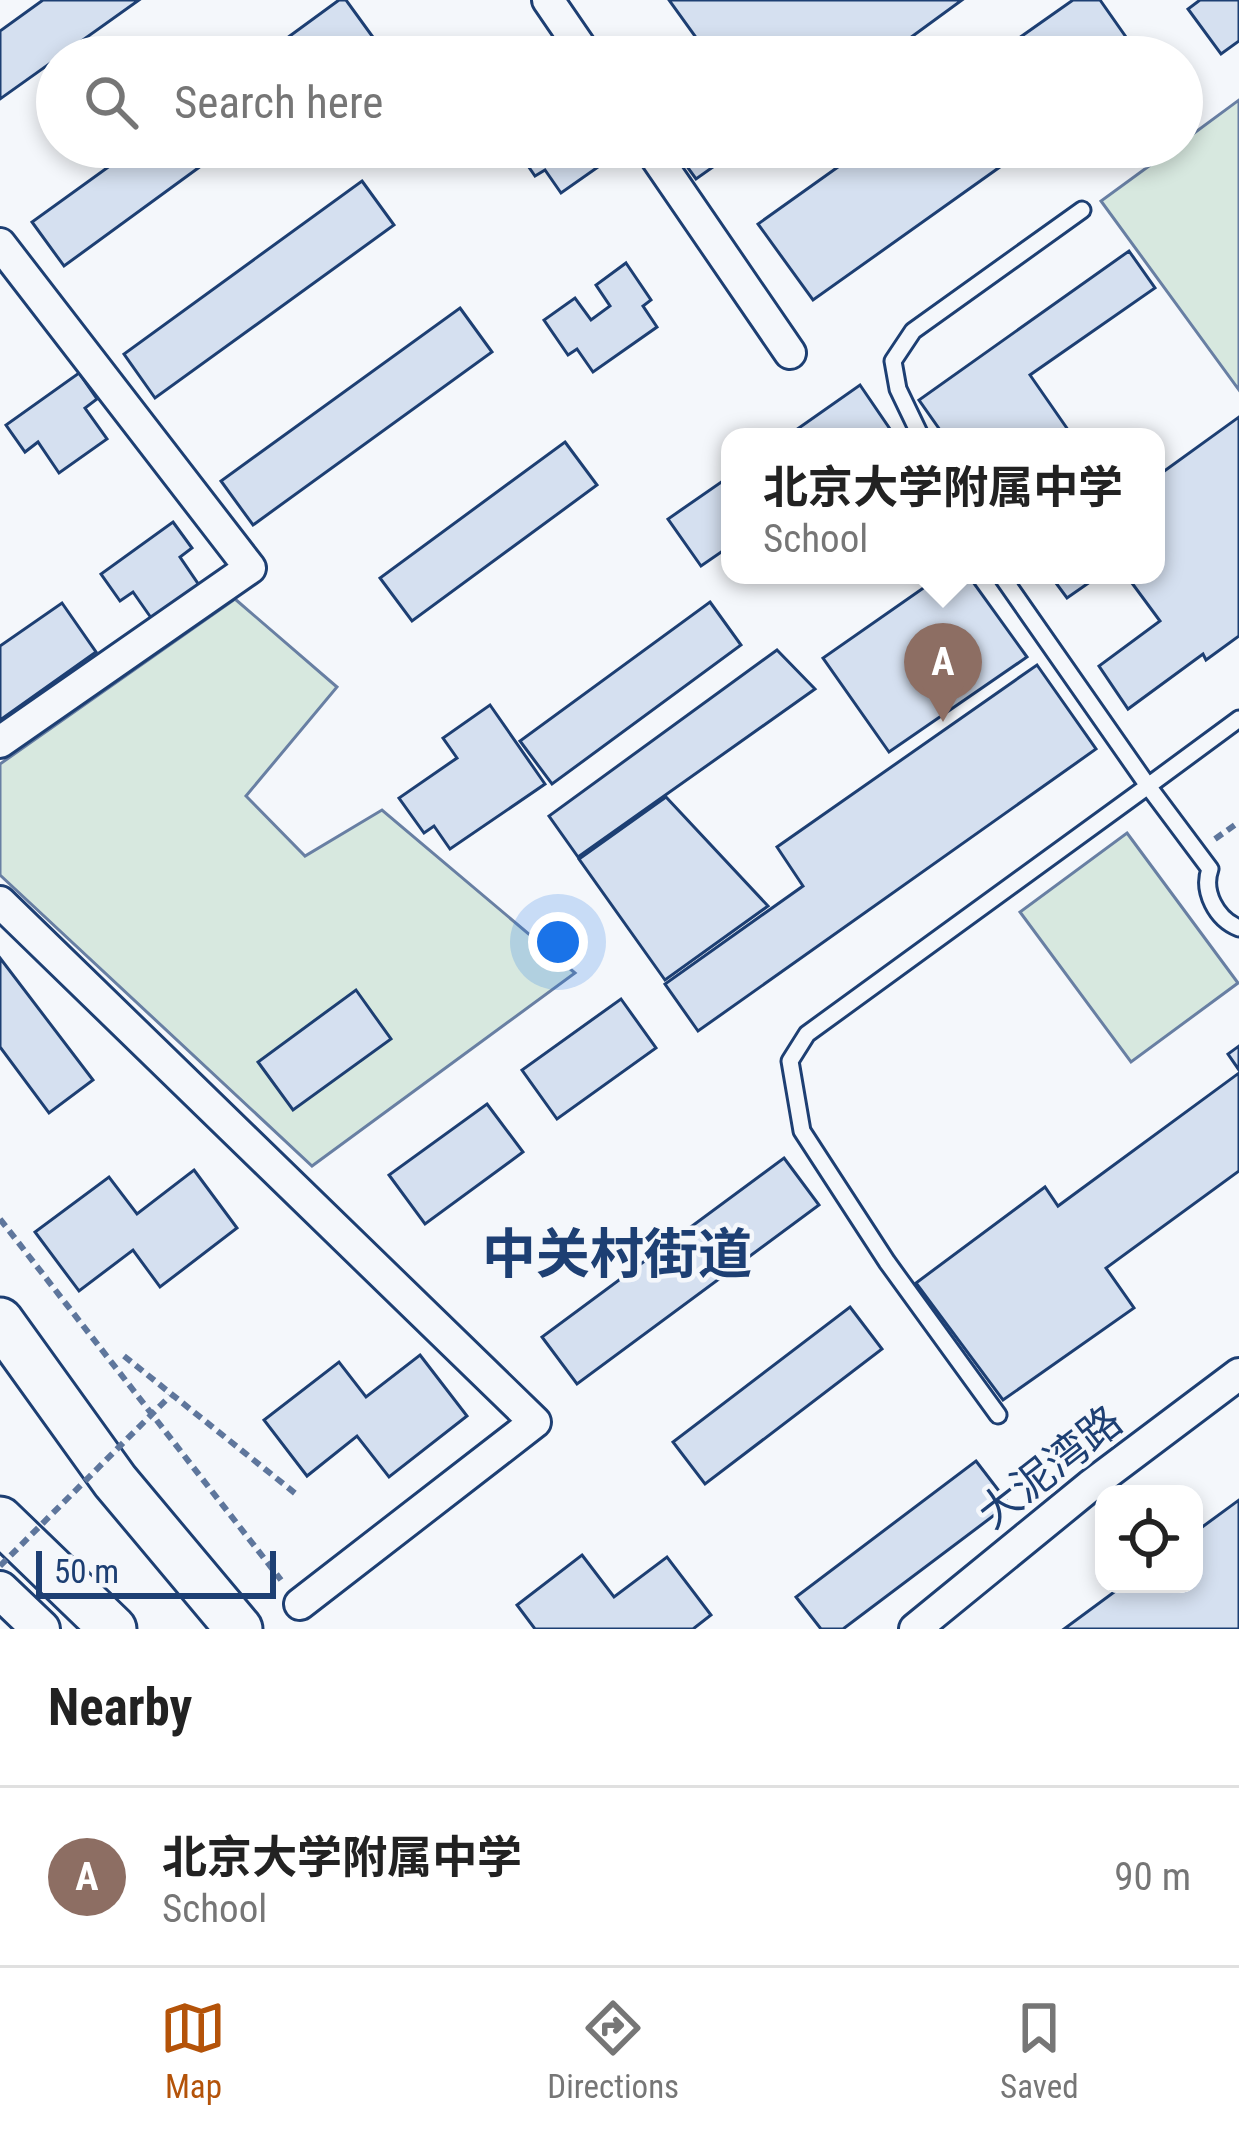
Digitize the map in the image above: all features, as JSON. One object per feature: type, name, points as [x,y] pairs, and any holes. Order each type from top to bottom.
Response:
[{"type":"main road","points":[[0,1321],[115,1481],[239,1629]]},
{"type":"main road","points":[[0,1520],[112,1629]]},
{"type":"street","points":[[548,0],[573,36]]},
{"type":"street","points":[[663,168],[790,353]]},
{"type":"street","points":[[0,244],[250,568],[0,742]]},
{"type":"street","points":[[0,902],[536,1422],[300,1604]]},
{"type":"street","name":"大泥湾路","points":[[915,1629],[1090,1486],[1239,1374]]},
{"type":"street","points":[[0,1590],[41,1629]]},
{"type":"lane","points":[[917,428],[898,389],[893,361],[914,331],[1082,210]]},
{"type":"lane","points":[[1007,584],[1210,869],[1205,882],[1212,903],[1229,924],[1239,928]]},
{"type":"lane","points":[[998,1415],[887,1262],[802,1131],[790,1061],[807,1034],[1239,719]]},
{"type":"path","points":[[0,1219],[300,1604]]},
{"type":"path","points":[[124,1356],[296,1494]]},
{"type":"path","points":[[0,1566],[170,1396]]},
{"type":"shaded area","points":[[1239,100],[1239,390],[1101,201],[1146,168],[1203,168],[1203,127]]},
{"type":"shaded area","points":[[235,599],[337,687],[246,796],[305,856],[382,810],[575,973],[312,1166],[0,875],[0,764]]},
{"type":"shaded area","points":[[1127,833],[1238,983],[1131,1062],[1020,912]]},
{"type":"building","points":[[43,0],[139,0],[88,36],[36,36],[36,73],[0,99],[0,31]]},
{"type":"building","points":[[339,0],[346,0],[372,36],[290,36]]},
{"type":"building","points":[[669,0],[962,0],[913,36],[695,36]]},
{"type":"building","points":[[1073,0],[1100,0],[1125,36],[1022,36]]},
{"type":"building","points":[[1200,0],[1239,0],[1239,41],[1221,54],[1188,9]]},
{"type":"building","points":[[107,168],[198,168],[64,266],[32,222]]},
{"type":"building","points":[[529,168],[597,168],[561,193],[545,170],[535,176]]},
{"type":"building","points":[[688,168],[712,168],[696,179]]},
{"type":"building","points":[[837,168],[998,168],[813,300],[758,224]]},
{"type":"building","points":[[362,181],[394,225],[155,398],[124,354]]},
{"type":"building","points":[[1129,251],[1155,288],[1030,375],[1067,428],[939,428],[919,400]]},
{"type":"building","points":[[626,263],[651,300],[643,306],[657,327],[593,372],[577,349],[568,355],[544,320],[575,298],[591,320],[610,306],[596,285]]},
{"type":"building","points":[[460,308],[492,352],[253,525],[221,481]]},
{"type":"building","points":[[79,373],[97,399],[85,408],[107,439],[59,473],[38,442],[25,452],[6,425]]},
{"type":"building","points":[[860,385],[889,428],[799,428]]},
{"type":"building","points":[[1239,417],[1239,636],[1206,660],[1203,654],[1128,709],[1099,666],[1160,621],[1133,584],[1165,584],[1165,470]]},
{"type":"building","points":[[565,442],[597,485],[412,621],[380,578]]},
{"type":"building","points":[[721,482],[721,552],[701,566],[668,519]]},
{"type":"building","points":[[173,522],[192,548],[180,557],[201,588],[154,622],[133,592],[120,601],[101,574]]},
{"type":"building","points":[[929,584],[974,584],[1027,657],[889,752],[823,658]]},
{"type":"building","points":[[1057,584],[1087,584],[1067,598]]},
{"type":"building","points":[[710,602],[741,645],[552,784],[520,741]]},
{"type":"building","points":[[62,603],[96,652],[0,720],[0,646]]},
{"type":"building","points":[[777,650],[815,689],[578,857],[549,816]]},
{"type":"building","points":[[1037,665],[1096,749],[698,1031],[665,984],[803,886],[777,847]]},
{"type":"building","points":[[490,705],[545,784],[450,849],[434,826],[424,833],[399,798],[457,758],[443,738]]},
{"type":"building","points":[[666,797],[768,906],[665,980],[579,859]]},
{"type":"building","points":[[0,958],[93,1080],[49,1113],[0,1047]]},
{"type":"building","points":[[356,990],[391,1039],[293,1110],[258,1062]]},
{"type":"building","points":[[621,999],[656,1048],[557,1119],[522,1070]]},
{"type":"building","points":[[1239,1046],[1239,1070],[1228,1054]]},
{"type":"building","points":[[1239,1073],[1239,1171],[1106,1268],[1134,1308],[1003,1400],[916,1283],[1045,1187],[1058,1206]]},
{"type":"building","points":[[487,1104],[523,1152],[425,1224],[389,1175]]},
{"type":"building","points":[[784,1158],[819,1205],[577,1384],[542,1337]]},
{"type":"building","points":[[194,1170],[237,1228],[160,1287],[133,1250],[79,1291],[35,1232],[109,1177],[137,1214]]},
{"type":"building","points":[[850,1307],[882,1349],[705,1484],[673,1442]]},
{"type":"building","points":[[420,1355],[467,1416],[389,1477],[357,1436],[307,1476],[264,1420],[339,1362],[366,1397]]},
{"type":"building","points":[[976,1461],[1009,1504],[843,1629],[821,1629],[796,1597]]},
{"type":"building","points":[[1239,1500],[1239,1629],[1064,1629],[1113,1593],[1203,1593],[1203,1526]]},
{"type":"building","points":[[582,1555],[614,1597],[667,1557],[711,1615],[693,1629],[535,1629],[517,1605]]},
{"type":"place","name":"北京大学附属中学","points":[[943,722]]},
{"type":"district","name":"中关村街道","points":[[617,1254]]}]
